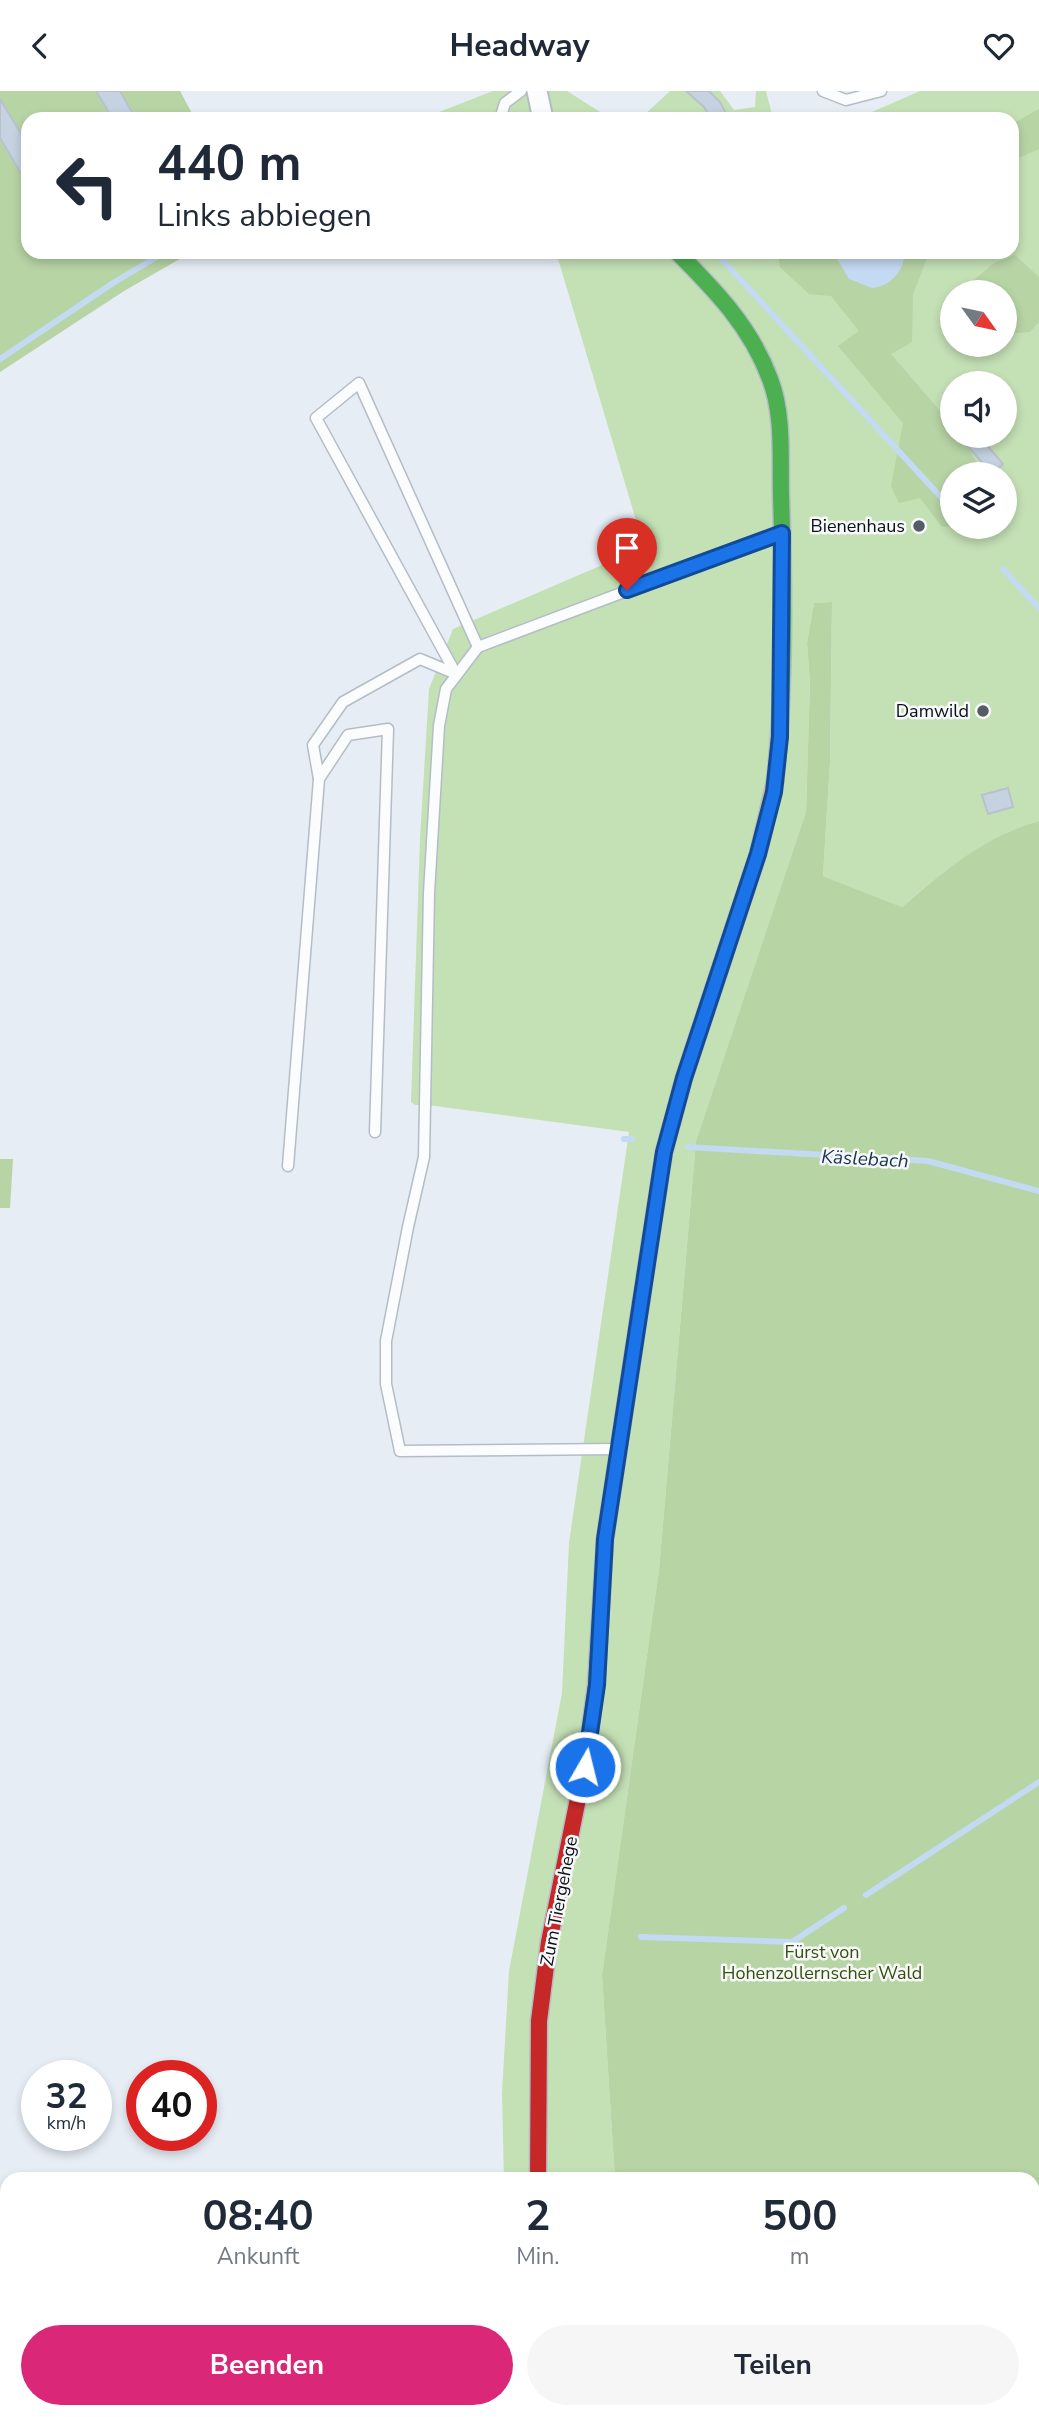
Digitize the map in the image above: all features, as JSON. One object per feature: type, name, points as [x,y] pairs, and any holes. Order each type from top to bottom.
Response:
[{"type":"street","points":[[537,91],[541,112]]},
{"type":"street","name":"Zum Tiergehege","points":[[538,2172],[539,2021],[549,1942],[585,1767],[597,1685],[605,1539],[664,1152],[684,1078],[758,854],[774,792],[780,737],[782,533],[779,420],[771,381],[750,335],[721,296],[684,259]]},
{"type":"lane","points":[[500,112],[505,103],[521,91]]},
{"type":"lane","points":[[823,91],[846,100],[881,91]]},
{"type":"lane","points":[[456,674],[316,418],[359,383],[478,647]]},
{"type":"lane","points":[[619,1449],[400,1451],[386,1384],[386,1341],[424,1157],[429,893],[439,726],[446,689],[478,647],[782,533]]},
{"type":"lane","points":[[288,1166],[319,779],[313,745],[343,702],[420,659],[456,674]]},
{"type":"lane","points":[[319,779],[348,735],[387,730],[375,1132]]},
{"type":"green space","points":[[0,91],[180,91],[191,112],[21,112],[21,259],[180,259],[124,291],[0,372]]},
{"type":"green space","points":[[493,91],[567,91],[600,112],[439,112]]},
{"type":"green space","points":[[670,91],[720,91],[734,110],[755,107],[756,91],[766,91],[771,112],[648,112]]},
{"type":"green space","points":[[920,91],[1039,91],[1039,821],[983,845],[902,907],[823,876],[830,763],[832,602],[814,603],[807,643],[810,682],[806,812],[696,1141],[659,1570],[602,1975],[615,2172],[504,2172],[502,2093],[509,1971],[562,1693],[569,1543],[629,1132],[415,1105],[411,1102],[420,839],[429,689],[453,629],[644,547],[558,259],[1019,259],[1019,112],[872,112]]},
{"type":"green space","points":[[1039,109],[1039,149],[1019,158],[1019,120]]},
{"type":"green space","points":[[779,259],[926,259],[913,295],[912,342],[891,354],[940,411],[940,448],[968,448],[976,462],[940,462],[940,524],[920,498],[899,503],[891,486],[903,423],[838,346],[859,331],[831,296],[809,294],[780,267]]},
{"type":"green space","points":[[1004,259],[1019,259],[1039,277],[1039,322],[1030,332],[1017,333],[1017,280],[974,280],[994,263]]},
{"type":"green space","name":"Fürst von Hohenzollernscher Wald","points":[[832,602],[830,763],[823,876],[902,907],[949,868],[983,845],[1039,821],[1039,2172],[615,2172],[602,1975],[659,1570],[696,1141],[806,812],[810,682],[807,643],[814,603]]},
{"type":"green space","points":[[0,1159],[13,1159],[10,1208],[0,1208]]},
{"type":"water","points":[[837,259],[904,259],[891,281],[879,287],[872,288],[849,279]]},
{"type":"building","points":[[96,91],[120,91],[132,112],[109,112]]},
{"type":"building","points":[[686,91],[709,91],[725,112],[707,112]]},
{"type":"building","points":[[0,99],[21,134],[21,173],[0,138]]},
{"type":"building","points":[[969,448],[989,448],[1001,462],[982,462]]},
{"type":"building","points":[[1008,788],[1013,807],[988,814],[982,795]]},
{"type":"waterway","points":[[0,359],[153,259]]},
{"type":"waterway","points":[[721,259],[940,496]]},
{"type":"waterway","points":[[1003,569],[1039,608]]},
{"type":"waterway","points":[[624,1139],[632,1139]]},
{"type":"waterway","name":"Käslebach","points":[[688,1147],[928,1161],[1039,1191]]},
{"type":"waterway","points":[[866,1895],[1039,1782]]},
{"type":"waterway","points":[[641,1937],[792,1942],[844,1908]]},
{"type":"traffic: fast","points":[[684,259],[731,310],[753,343],[770,379],[777,407],[781,452],[783,639],[775,782]]},
{"type":"traffic: fast","points":[[587,1754],[596,1685],[605,1539],[641,1302]]},
{"type":"traffic: slow","points":[[641,1302],[664,1152],[684,1078],[758,854],[775,782]]},
{"type":"traffic: jam","points":[[538,2172],[539,2021],[549,1942],[587,1754]]},
{"type":"place","name":"Bienenhaus","points":[[919,526]]},
{"type":"place","name":"Damwild","points":[[983,711]]},
{"type":"route","points":[[585,1767],[597,1685],[605,1539],[664,1152],[684,1078],[758,854],[774,792],[780,737],[782,533],[627,590]]}]
